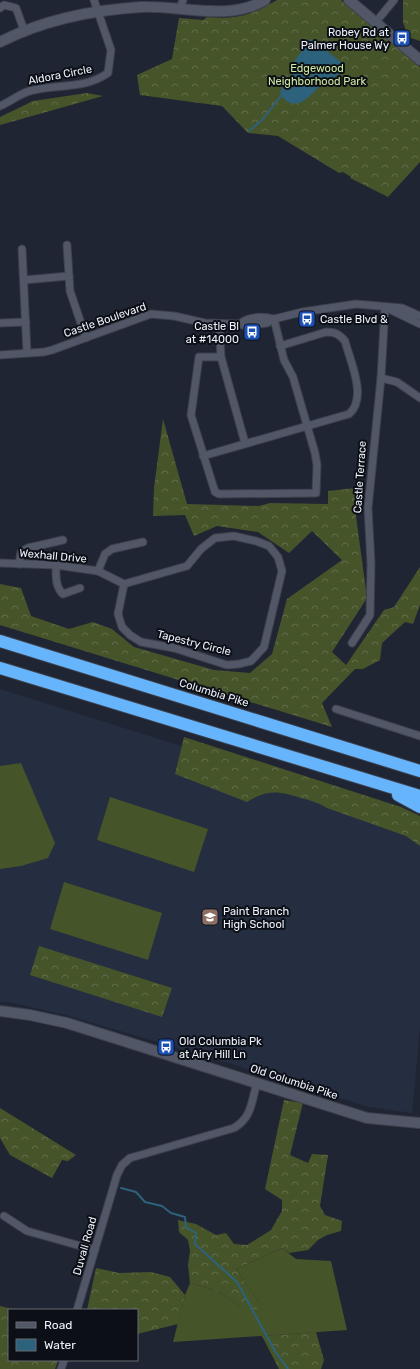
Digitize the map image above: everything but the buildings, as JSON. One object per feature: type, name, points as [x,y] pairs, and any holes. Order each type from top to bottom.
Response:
[{"type":"highway","name":"Columbia Pike","points":[[0,641],[420,771]]},
{"type":"highway","points":[[0,668],[420,796]]},
{"type":"highway","points":[[315,738],[420,762]]},
{"type":"highway","points":[[372,781],[420,807]]},
{"type":"main road","points":[[349,0],[420,60]]},
{"type":"main road","points":[[0,42],[24,30],[69,16],[97,11],[181,4],[230,11],[246,8],[261,1]]},
{"type":"main road","name":"Old Columbia Pike","points":[[0,1012],[30,1015],[67,1024],[367,1118],[403,1123],[420,1123]]},
{"type":"street","points":[[94,0],[97,11]]},
{"type":"street","points":[[375,23],[394,0]]},
{"type":"street","points":[[0,8],[4,6],[16,8],[24,30]]},
{"type":"street","name":"Aldora Circle","points":[[0,106],[32,90],[83,84],[96,81],[108,73],[111,50],[97,11]]},
{"type":"street","points":[[67,245],[69,276],[74,306],[86,338]]},
{"type":"street","points":[[22,249],[27,353]]},
{"type":"street","points":[[24,280],[69,276]]},
{"type":"street","name":"Castle Boulevard","points":[[0,354],[44,352],[151,314],[174,316],[205,323],[240,324],[245,326],[267,323],[274,319],[328,307],[356,304],[402,308],[420,316]]},
{"type":"street","name":"Castle Boulevard","points":[[385,307],[420,324]]},
{"type":"street","name":"Castle Terrace","points":[[352,643],[370,615],[371,564],[368,508],[381,378],[385,307]]},
{"type":"street","points":[[221,357],[199,356],[191,415],[215,492],[219,494],[316,493],[317,465],[293,376],[284,360],[274,319]]},
{"type":"street","points":[[0,323],[26,322]]},
{"type":"street","points":[[219,324],[221,357],[246,443]]},
{"type":"street","points":[[203,456],[349,414],[357,404],[359,396],[358,387],[344,341],[334,332],[326,332],[280,346]]},
{"type":"street","points":[[381,378],[397,382],[420,398]]},
{"type":"street","name":"Tapestry Circle","points":[[234,536],[269,546],[278,557],[282,571],[264,647],[251,661],[227,665],[174,648],[141,642],[130,635],[122,627],[118,614],[124,584],[187,566],[201,549],[214,538],[234,536]]},
{"type":"street","points":[[20,564],[22,552],[28,548],[63,540]]},
{"type":"street","points":[[98,571],[105,554],[112,549],[142,542]]},
{"type":"street","name":"Wexhall Drive","points":[[0,563],[56,565],[98,571],[124,584]]},
{"type":"street","points":[[56,565],[55,577],[60,592],[63,594],[80,588]]},
{"type":"street","points":[[336,709],[420,736]]},
{"type":"street","name":"Duvall Road","points":[[77,1309],[113,1188],[122,1165],[130,1158],[218,1134],[244,1122],[248,1116],[256,1083]]},
{"type":"street","points":[[4,1216],[27,1231],[95,1250]]},
{"type":"shaded area","name":"Paint Branch High School","points":[[0,689],[286,779],[420,832],[420,1027],[412,1113],[369,1107],[66,1015],[9,1002],[0,1002]]},
{"type":"green space","name":"Edgewood Neighborhood Park","points":[[277,0],[341,0],[420,67],[420,162],[388,197],[350,178],[351,177],[343,172],[339,173],[278,136],[248,133],[222,106],[140,95],[137,75],[172,59],[179,18],[203,20],[207,17],[236,17],[252,13]]},
{"type":"green space","points":[[403,0],[420,0],[420,41],[408,37],[403,22]]},
{"type":"green space","points":[[87,93],[103,96],[0,125],[0,117],[33,101]]},
{"type":"green space","points":[[163,419],[187,504],[259,506],[270,503],[328,504],[328,491],[356,488],[356,516],[367,598],[332,652],[346,665],[384,610],[394,607],[420,567],[420,605],[413,624],[405,622],[382,643],[380,660],[363,669],[355,669],[322,703],[332,727],[0,625],[0,584],[21,588],[31,616],[69,629],[93,622],[112,629],[134,647],[214,670],[250,673],[272,654],[287,599],[342,560],[312,531],[289,553],[258,532],[217,526],[194,536],[185,515],[153,516],[154,488]]},
{"type":"green space","points":[[184,737],[401,807],[420,816],[420,846],[406,836],[308,800],[273,792],[261,795],[247,802],[175,774]]},
{"type":"green space","points":[[21,763],[55,843],[48,858],[21,866],[0,869],[0,766]]},
{"type":"green space","points":[[110,797],[208,829],[194,872],[97,840]]},
{"type":"green space","points":[[64,882],[162,913],[148,960],[50,929]]},
{"type":"green space","points":[[39,946],[172,988],[162,1017],[30,975]]},
{"type":"green space","points":[[284,1100],[303,1103],[290,1155],[308,1163],[312,1154],[328,1155],[320,1206],[325,1215],[342,1221],[341,1231],[327,1235],[318,1240],[308,1250],[289,1253],[282,1248],[236,1269],[259,1302],[257,1310],[241,1307],[218,1291],[190,1283],[188,1265],[190,1251],[188,1240],[179,1232],[178,1220],[196,1224],[216,1235],[226,1233],[234,1244],[247,1245],[271,1230],[282,1211],[282,1200],[265,1189]]},
{"type":"green space","points":[[0,1108],[76,1155],[68,1161],[62,1160],[52,1178],[10,1155],[0,1138]]},
{"type":"green space","points":[[282,1248],[296,1259],[331,1261],[347,1330],[173,1342],[185,1295],[190,1283],[218,1291],[241,1307],[259,1302],[236,1269]]},
{"type":"green space","points":[[96,1268],[119,1273],[151,1272],[170,1277],[185,1295],[178,1324],[138,1334],[138,1309],[87,1309]]},
{"type":"green space","points":[[0,1306],[13,1309],[8,1309],[8,1361],[58,1361],[55,1369],[0,1369]]},
{"type":"green space","points":[[316,1332],[324,1360],[321,1369],[279,1369],[262,1336]]},
{"type":"water","points":[[311,39],[345,65],[339,74],[326,80],[304,100],[299,103],[286,101],[280,94],[283,84],[294,72],[295,60]]},
{"type":"waterway","points":[[249,131],[261,121],[281,96]]},
{"type":"waterway","points":[[121,1188],[136,1192],[145,1202],[162,1206],[171,1213],[185,1217],[186,1227],[196,1233],[195,1244],[237,1282],[275,1351],[288,1369]]},
{"type":"place","name":"Robey Rd at Palmer House Wy","points":[[402,38]]},
{"type":"place","name":"Castle Blvd &","points":[[307,319]]},
{"type":"place","name":"Castle Bl at #14000","points":[[252,332]]},
{"type":"place","name":"Paint Branch High School","points":[[210,917]]},
{"type":"place","name":"Old Columbia Pk at Airy Hill Ln","points":[[166,1047]]}]
